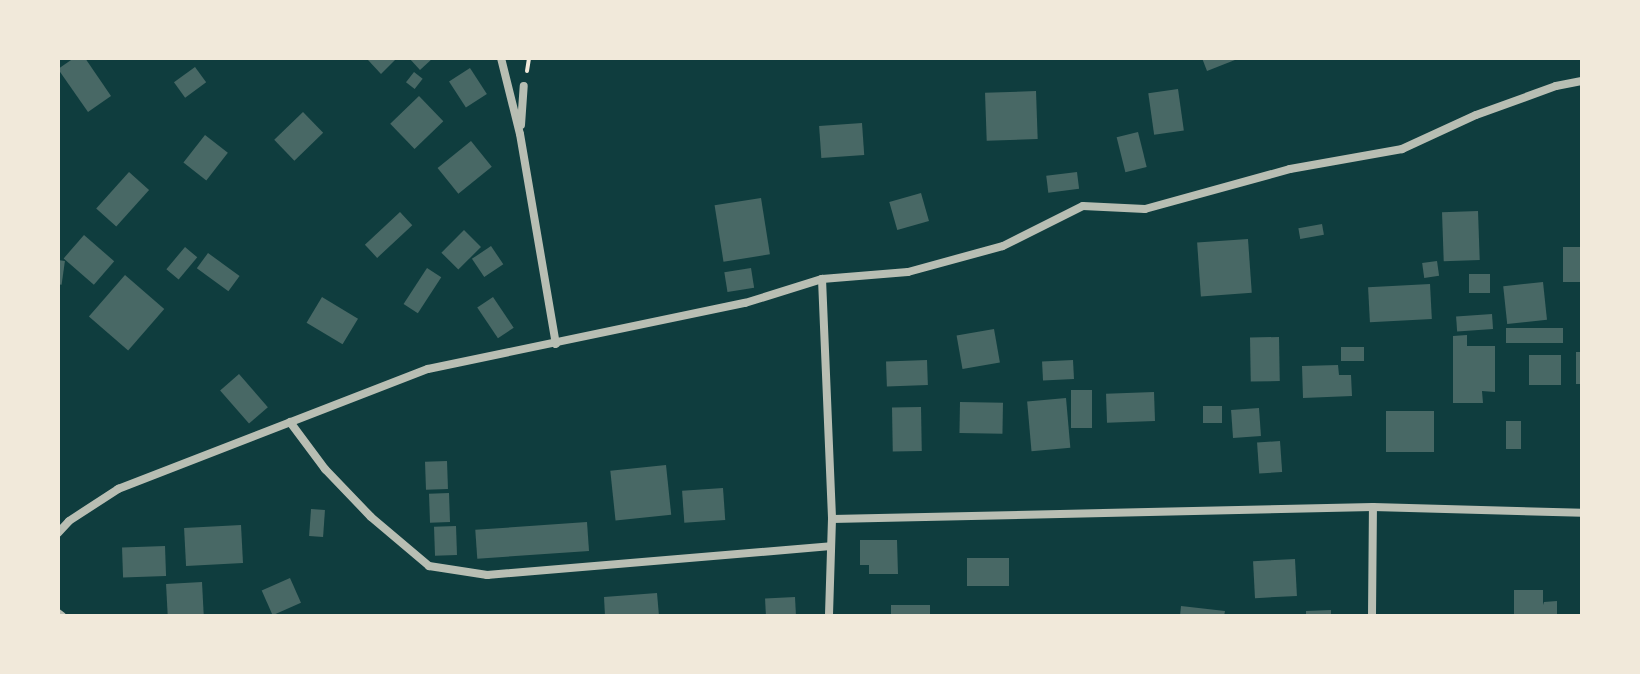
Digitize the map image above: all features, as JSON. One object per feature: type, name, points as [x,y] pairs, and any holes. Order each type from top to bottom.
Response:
[{"type":"street","points":[[501,58],[520,134],[556,344]]},
{"type":"street","points":[[58,533],[69,521],[118,489],[428,369],[745,303],[822,279],[908,272],[989,250],[1083,206],[1145,209],[1290,169],[1402,149],[1476,115],[1556,86],[1582,81]]},
{"type":"street","points":[[520,134],[524,86]]},
{"type":"street","points":[[822,279],[832,519],[829,616]]},
{"type":"street","points":[[290,422],[325,469],[371,517],[429,566],[487,575],[831,546]]},
{"type":"street","points":[[832,519],[1373,507],[1582,513]]},
{"type":"street","points":[[1372,616],[1373,507]]},
{"type":"building","points":[[74,58],[85,58],[111,96],[88,112],[58,69]]},
{"type":"building","points":[[397,58],[381,74],[368,60]]},
{"type":"building","points":[[409,58],[433,58],[420,70]]},
{"type":"building","points":[[1202,58],[1240,58],[1207,71]]},
{"type":"building","points":[[195,67],[206,82],[185,98],[174,82]]},
{"type":"building","points":[[470,68],[487,94],[466,108],[449,82]]},
{"type":"building","points":[[414,72],[423,79],[415,89],[406,82]]},
{"type":"building","points":[[1178,89],[1184,131],[1154,135],[1148,93]]},
{"type":"building","points":[[1036,91],[1038,139],[987,141],[985,93]]},
{"type":"building","points":[[419,96],[443,121],[415,149],[390,124]]},
{"type":"building","points":[[303,112],[323,133],[294,161],[274,140]]},
{"type":"building","points":[[862,123],[864,155],[821,158],[819,126]]},
{"type":"building","points":[[1138,132],[1147,167],[1125,172],[1117,137]]},
{"type":"building","points":[[205,135],[228,153],[206,180],[183,163]]},
{"type":"building","points":[[471,141],[492,167],[458,194],[438,168]]},
{"type":"building","points":[[129,172],[149,190],[116,226],[96,208]]},
{"type":"building","points":[[1077,172],[1079,189],[1048,193],[1046,176]]},
{"type":"building","points":[[921,193],[929,221],[897,230],[889,202]]},
{"type":"building","points":[[761,198],[770,254],[723,262],[715,205]]},
{"type":"building","points":[[1478,211],[1480,260],[1444,261],[1442,212]]},
{"type":"building","points":[[400,212],[412,225],[377,258],[365,245]]},
{"type":"building","points":[[1322,224],[1324,235],[1300,239],[1298,228]]},
{"type":"building","points":[[464,230],[481,247],[458,270],[441,253]]},
{"type":"building","points":[[84,235],[114,261],[94,285],[64,258]]},
{"type":"building","points":[[1248,239],[1252,293],[1201,296],[1197,243]]},
{"type":"building","points":[[491,246],[503,264],[484,277],[472,259]]},
{"type":"building","points":[[185,247],[197,257],[179,279],[166,269]]},
{"type":"building","points":[[1563,247],[1582,247],[1582,282],[1563,282]]},
{"type":"building","points":[[208,253],[240,276],[228,291],[197,268]]},
{"type":"building","points":[[58,260],[65,261],[62,285],[58,284]]},
{"type":"building","points":[[1437,261],[1439,276],[1424,278],[1422,263]]},
{"type":"building","points":[[427,268],[441,277],[418,313],[404,304]]},
{"type":"building","points":[[751,268],[754,288],[727,292],[724,272]]},
{"type":"building","points":[[1469,274],[1490,274],[1490,293],[1469,293]]},
{"type":"building","points":[[125,275],[164,309],[128,351],[89,317]]},
{"type":"building","points":[[1543,282],[1547,320],[1507,324],[1503,286]]},
{"type":"building","points":[[1430,284],[1432,319],[1370,322],[1368,287]]},
{"type":"building","points":[[322,297],[358,319],[343,344],[307,323]]},
{"type":"building","points":[[493,297],[514,328],[498,338],[477,308]]},
{"type":"building","points":[[1492,314],[1493,329],[1457,331],[1456,317]]},
{"type":"building","points":[[1506,328],[1563,328],[1563,343],[1506,343]]},
{"type":"building","points":[[994,329],[1000,362],[962,369],[957,336]]},
{"type":"building","points":[[1467,335],[1467,346],[1495,346],[1495,392],[1482,391],[1483,403],[1453,403],[1453,336]]},
{"type":"building","points":[[1279,337],[1280,381],[1251,381],[1250,338]]},
{"type":"building","points":[[1341,347],[1364,347],[1364,361],[1341,361]]},
{"type":"building","points":[[1576,352],[1582,352],[1582,384],[1576,384]]},
{"type":"building","points":[[1529,355],[1561,355],[1561,385],[1529,385]]},
{"type":"building","points":[[927,360],[928,385],[887,386],[886,361]]},
{"type":"building","points":[[1073,360],[1074,379],[1043,381],[1042,362]]},
{"type":"building","points":[[1338,365],[1339,375],[1351,375],[1352,396],[1303,398],[1302,366]]},
{"type":"building","points":[[239,374],[268,407],[249,424],[220,390]]},
{"type":"building","points":[[1071,390],[1092,390],[1092,428],[1071,428]]},
{"type":"building","points":[[1154,392],[1155,421],[1107,423],[1106,394]]},
{"type":"building","points":[[1066,398],[1070,448],[1032,451],[1027,401]]},
{"type":"building","points":[[960,402],[1003,403],[1002,434],[959,433]]},
{"type":"building","points":[[1203,406],[1222,406],[1222,423],[1203,423]]},
{"type":"building","points":[[921,407],[922,451],[893,451],[892,408]]},
{"type":"building","points":[[1259,408],[1261,436],[1233,438],[1231,410]]},
{"type":"building","points":[[1386,411],[1434,411],[1434,452],[1386,452]]},
{"type":"building","points":[[1506,421],[1521,421],[1521,449],[1506,449]]},
{"type":"building","points":[[1280,441],[1282,472],[1259,474],[1257,443]]},
{"type":"building","points":[[447,461],[448,489],[426,490],[425,462]]},
{"type":"building","points":[[666,465],[671,515],[616,521],[610,471]]},
{"type":"building","points":[[723,488],[725,520],[684,523],[682,491]]},
{"type":"building","points":[[449,493],[450,522],[430,523],[429,494]]},
{"type":"building","points":[[311,509],[325,510],[323,537],[309,536]]},
{"type":"building","points":[[587,522],[589,551],[477,559],[475,530]]},
{"type":"building","points":[[241,525],[243,563],[186,566],[184,528]]},
{"type":"building","points":[[456,526],[457,555],[435,556],[434,527]]},
{"type":"building","points":[[860,540],[897,540],[898,574],[869,574],[869,565],[860,565]]},
{"type":"building","points":[[165,546],[166,576],[123,577],[122,548]]},
{"type":"building","points":[[967,558],[1009,558],[1009,586],[967,586]]},
{"type":"building","points":[[1295,559],[1297,596],[1255,598],[1253,561]]},
{"type":"building","points":[[290,578],[301,603],[273,615],[262,591]]},
{"type":"building","points":[[202,582],[204,616],[168,616],[166,584]]},
{"type":"building","points":[[1514,590],[1543,590],[1543,605],[1544,602],[1557,601],[1557,616],[1514,616]]},
{"type":"building","points":[[657,593],[659,616],[605,616],[604,597]]},
{"type":"building","points":[[795,597],[796,616],[766,616],[765,599]]},
{"type":"building","points":[[891,605],[930,605],[930,616],[891,616]]},
{"type":"building","points":[[1181,606],[1225,611],[1224,616],[1180,616]]},
{"type":"building","points":[[1331,610],[1331,616],[1306,616],[1306,611]]}]
